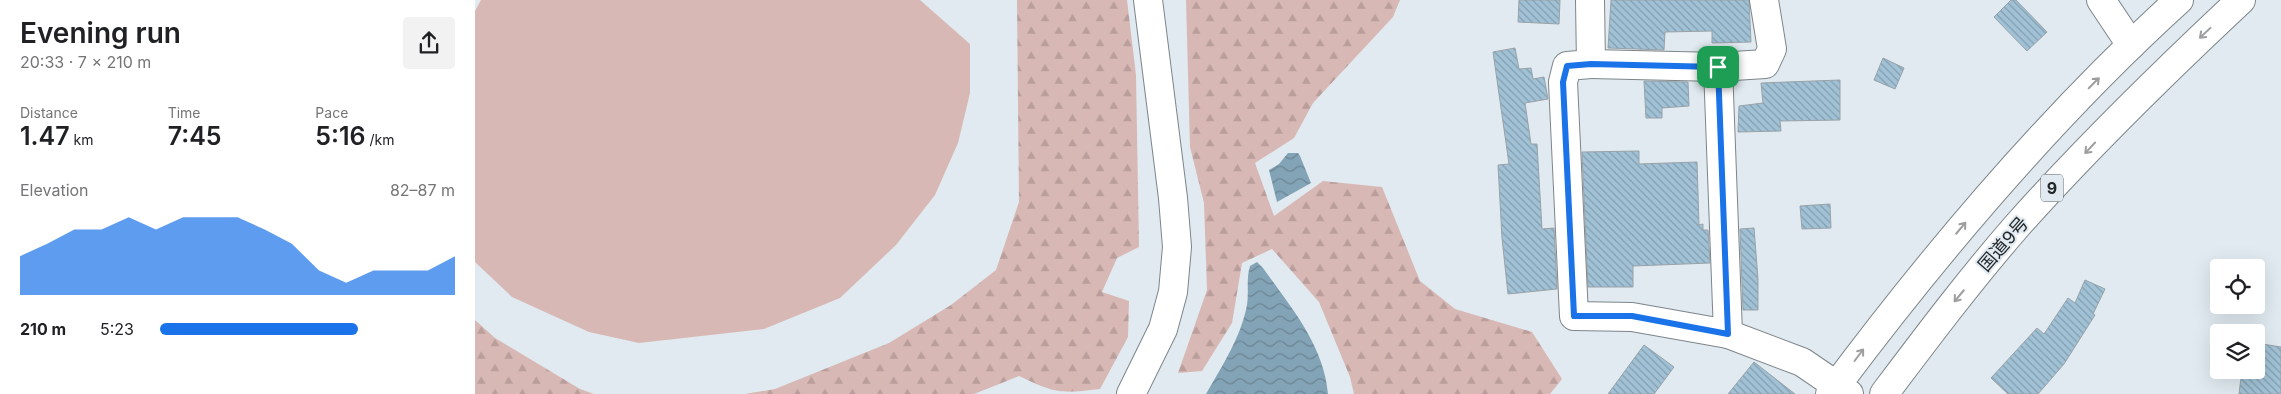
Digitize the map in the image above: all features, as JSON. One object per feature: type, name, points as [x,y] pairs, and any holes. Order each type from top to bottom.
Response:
[{"type":"main road","points":[[1131,394],[1163,329],[1173,292],[1177,247],[1173,198],[1148,0]]},
{"type":"main road","points":[[1590,0],[1591,64]]},
{"type":"main road","points":[[1764,0],[1772,49],[1765,64],[1718,67],[1591,64],[1567,66],[1563,82],[1574,316],[1632,316],[1728,334],[1802,362],[1838,391]]},
{"type":"main road","points":[[2101,0],[2131,45]]},
{"type":"main road","name":"9","points":[[1838,391],[1902,298],[1975,211],[2059,118],[2131,45],[2179,0]]},
{"type":"main road","name":"国道9号","points":[[1884,394],[1947,310],[2016,228],[2105,131],[2241,0]]},
{"type":"main road","points":[[1718,67],[1728,334]]},
{"type":"green space","points":[[481,0],[920,0],[970,44],[970,93],[958,143],[935,195],[896,245],[840,298],[764,329],[639,343],[589,332],[512,297],[475,262],[475,11]]},
{"type":"green space","points":[[1017,0],[1127,0],[1136,75],[1139,247],[1117,258],[1102,292],[1129,301],[1128,337],[1100,389],[1058,391],[1019,376],[974,394],[745,394],[775,389],[889,343],[951,305],[996,270],[1019,202]]},
{"type":"green space","points":[[1186,0],[1400,0],[1393,17],[1313,103],[1294,138],[1255,163],[1274,216],[1323,181],[1382,187],[1420,281],[1455,309],[1532,332],[1562,379],[1550,394],[1354,394],[1350,377],[1319,302],[1272,249],[1242,263],[1232,323],[1202,371],[1178,373],[1207,290],[1204,203],[1190,147]]},
{"type":"green space","points":[[475,320],[495,338],[580,389],[594,394],[475,394]]},
{"type":"water","points":[[1288,153],[1298,153],[1311,183],[1277,202],[1269,170],[1279,164]]},
{"type":"water","points":[[1257,262],[1294,312],[1313,343],[1325,376],[1328,394],[1206,394],[1230,351],[1240,328],[1247,305],[1250,266]]},
{"type":"building","points":[[1519,0],[1560,0],[1559,24],[1518,22]]},
{"type":"building","points":[[1611,0],[1749,0],[1751,42],[1712,43],[1712,31],[1665,32],[1664,50],[1608,48]]},
{"type":"building","points":[[2011,0],[2016,0],[2047,32],[2027,51],[1994,17]]},
{"type":"building","points":[[1515,48],[1519,69],[1531,68],[1533,79],[1544,77],[1548,99],[1525,103],[1531,144],[1537,144],[1542,229],[1554,228],[1557,289],[1508,294],[1502,238],[1498,165],[1509,164],[1493,52]]},
{"type":"building","points":[[1883,58],[1904,68],[1895,89],[1874,80]]},
{"type":"building","points":[[1840,80],[1840,120],[1780,121],[1781,131],[1738,132],[1739,106],[1763,103],[1761,83]]},
{"type":"building","points":[[1644,81],[1688,82],[1689,106],[1662,108],[1662,118],[1646,118]]},
{"type":"building","points":[[1639,151],[1639,164],[1697,162],[1699,225],[1703,224],[1703,230],[1708,230],[1710,263],[1633,266],[1633,287],[1588,287],[1582,152]]},
{"type":"building","points":[[1830,204],[1831,228],[1802,229],[1800,206]]},
{"type":"building","points":[[1754,228],[1758,279],[1758,310],[1743,310],[1740,229]]},
{"type":"building","points":[[2085,280],[2105,289],[2093,314],[2095,315],[2064,364],[2038,394],[2008,394],[1991,378],[2037,328],[2044,334],[2068,298],[2075,303]]},
{"type":"building","points":[[2265,344],[2281,347],[2281,394],[2239,394],[2241,379],[2265,379]]},
{"type":"building","points":[[1644,345],[1674,367],[1654,394],[1608,394]]},
{"type":"building","points":[[1754,362],[1795,394],[1728,394]]},
{"type":"route","points":[[1591,64],[1718,67],[1728,334],[1632,316],[1574,316],[1563,82],[1567,66],[1591,64]]}]
